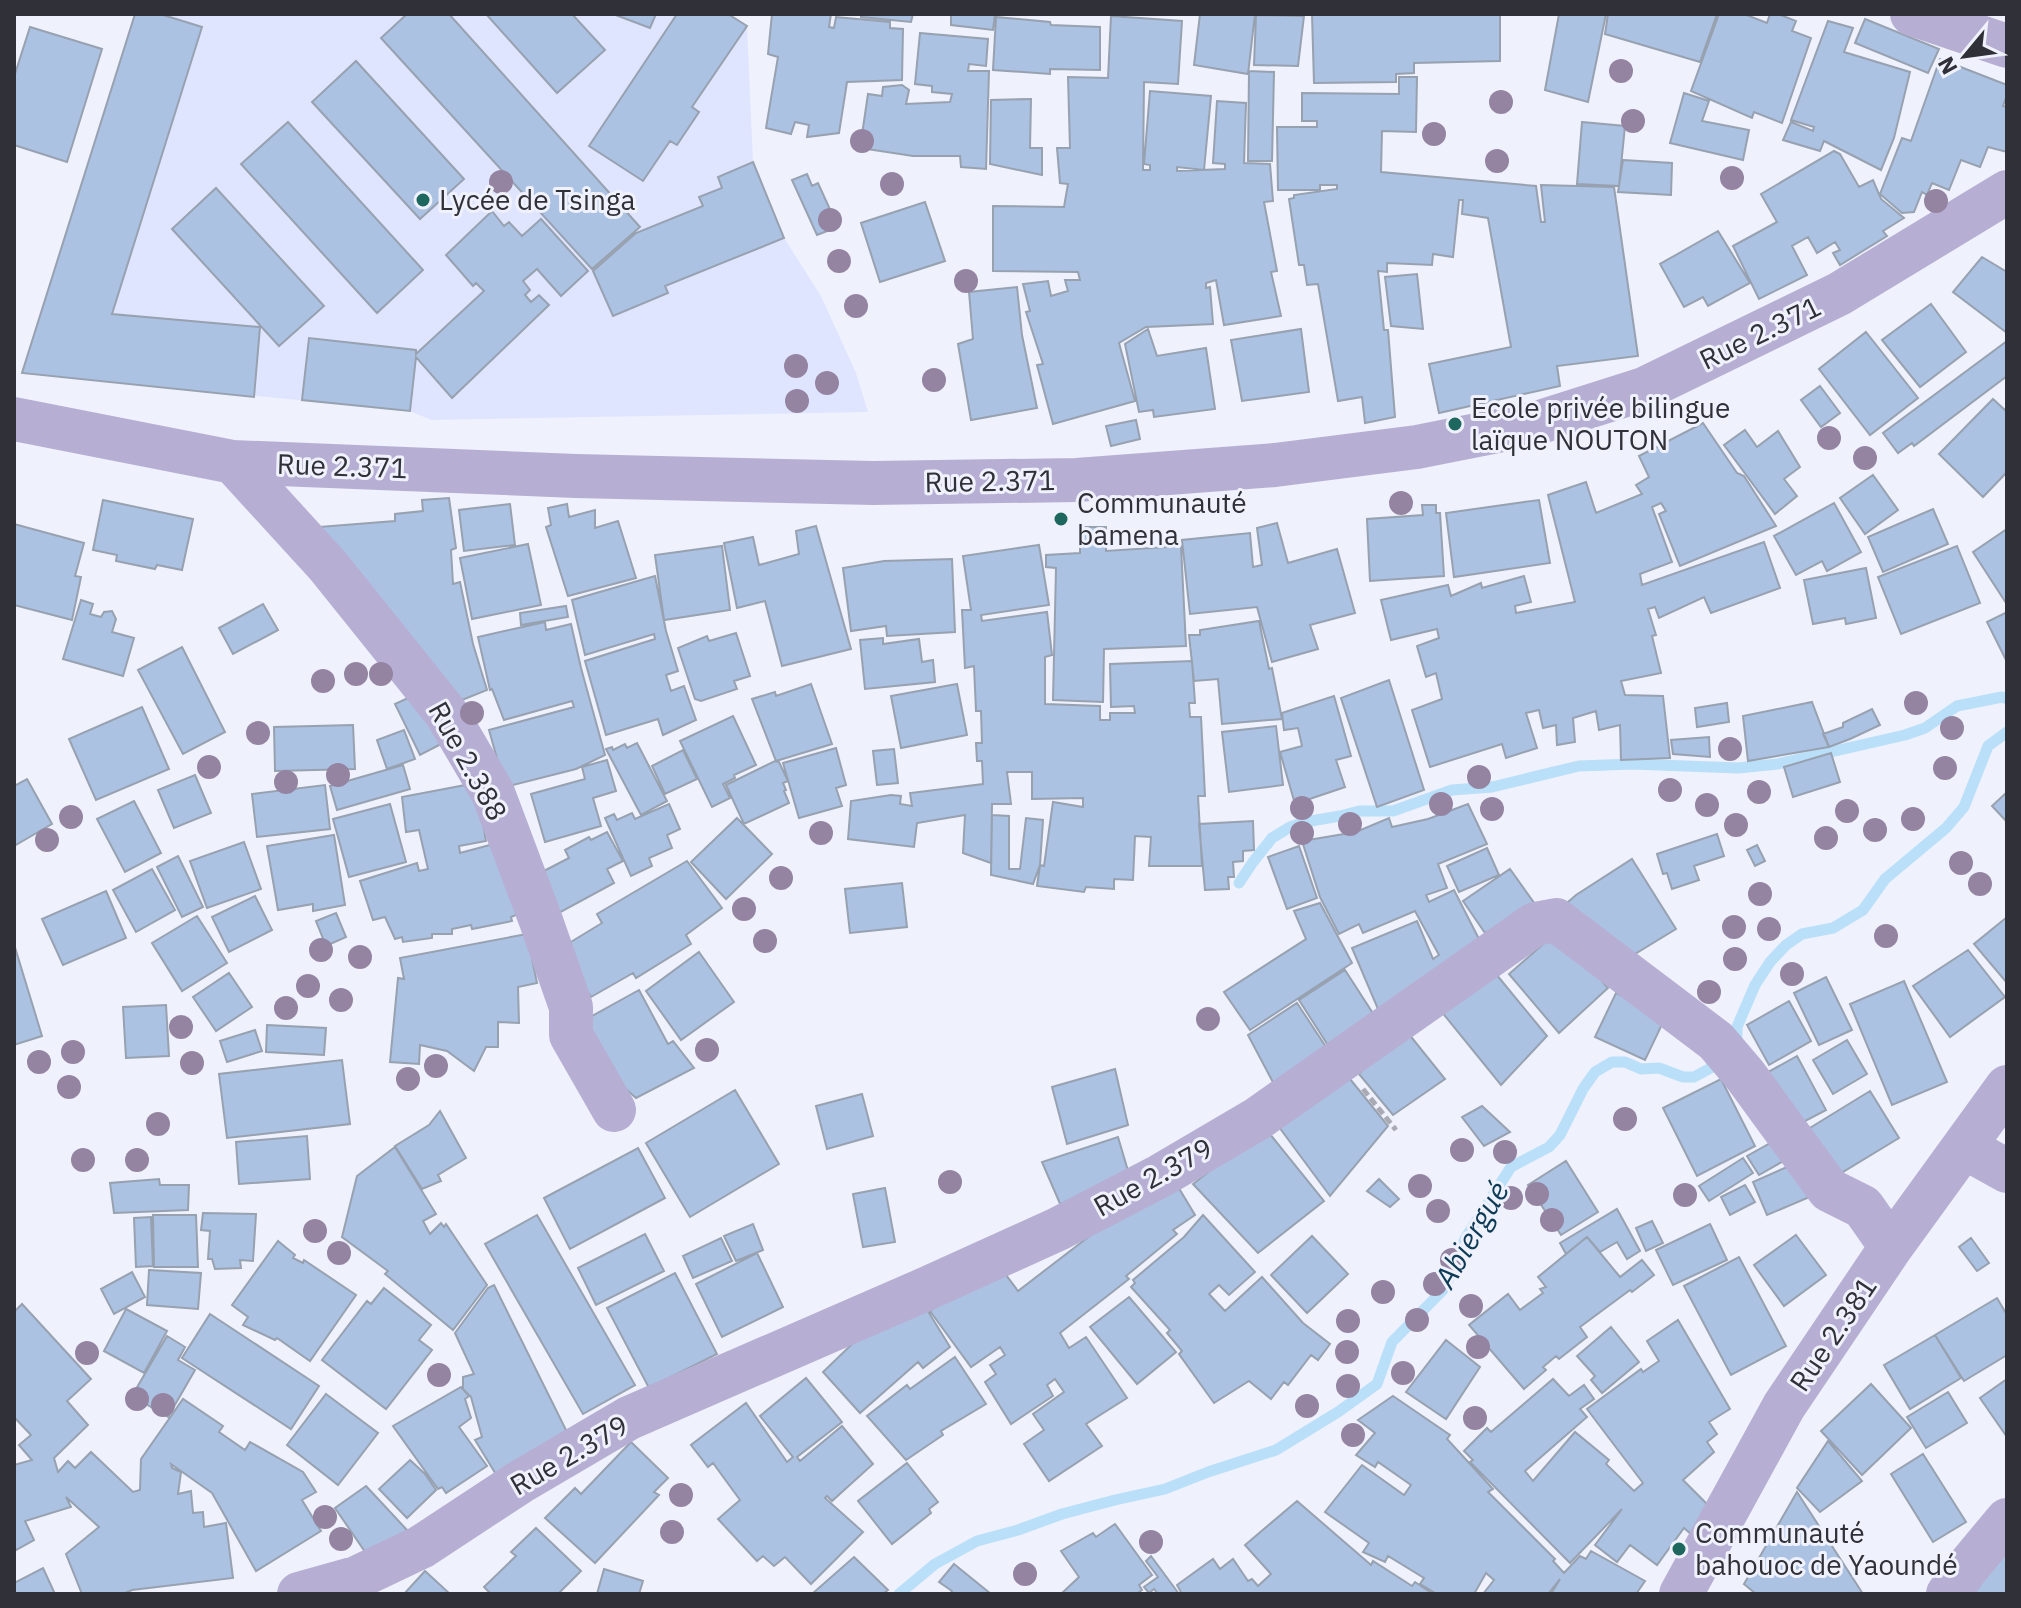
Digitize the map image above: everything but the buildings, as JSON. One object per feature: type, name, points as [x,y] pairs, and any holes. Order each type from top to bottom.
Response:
[{"type":"street","points":[[1912,14],[2007,46]]},
{"type":"street","name":"Rue 2.371","points":[[14,419],[233,462],[576,476],[904,483],[1077,480],[1275,465],[1417,447],[1537,423],[1644,389],[1839,294],[2007,192]]},
{"type":"street","name":"Rue 2.388","points":[[233,462],[328,566],[446,713],[493,793],[571,1007],[571,1035],[614,1110]]},
{"type":"street","name":"Rue 2.379","points":[[299,1594],[356,1578],[421,1547],[520,1482],[629,1418],[1058,1229],[1160,1176],[1245,1126],[1535,924],[1556,920],[1716,1041],[1745,1075],[1829,1190],[1863,1207],[1891,1247]]},
{"type":"street","name":"Rue 2.381","points":[[1681,1594],[1784,1406],[1891,1247],[2007,1087]]},
{"type":"street","points":[[1964,1147],[2007,1171]]},
{"type":"street","points":[[1948,1594],[2007,1520]]},
{"type":"path","points":[[1340,1061],[1396,1130]]},
{"type":"shaded area","name":"Lycée de Tsinga","points":[[135,14],[728,14],[747,26],[753,162],[784,238],[821,296],[856,373],[868,412],[431,420],[410,411],[22,373]]},
{"type":"waterway","points":[[1239,883],[1272,838],[1305,822],[1359,811],[1393,811],[1452,790],[1492,787],[1579,766],[1633,764],[1738,768],[1778,764],[1905,735],[1925,728],[1957,706],[2002,697],[2007,699]]},
{"type":"waterway","name":"Abiergué","points":[[1737,1044],[1737,1027],[1755,985],[1770,962],[1802,934],[1833,928],[1863,910],[1885,879],[1946,828],[1964,807],[1988,746],[2007,732]]},
{"type":"waterway","name":"Abiergué","points":[[899,1594],[935,1564],[977,1541],[1062,1514],[1165,1489],[1276,1450],[1338,1412],[1377,1384],[1392,1342],[1445,1288],[1465,1239],[1511,1167],[1549,1147],[1560,1135],[1595,1072],[1612,1062],[1625,1062],[1641,1069],[1659,1068],[1683,1077],[1694,1077],[1722,1062]]},
{"type":"place","name":"Lycée de Tsinga","points":[[423,200]]},
{"type":"place","name":"Ecole privée bilingue laïque NOUTON","points":[[1455,424]]},
{"type":"place","name":"Communauté bamena","points":[[1061,519]]},
{"type":"place","name":"Communauté bahouoc de Yaoundé","points":[[1679,1549]]}]
